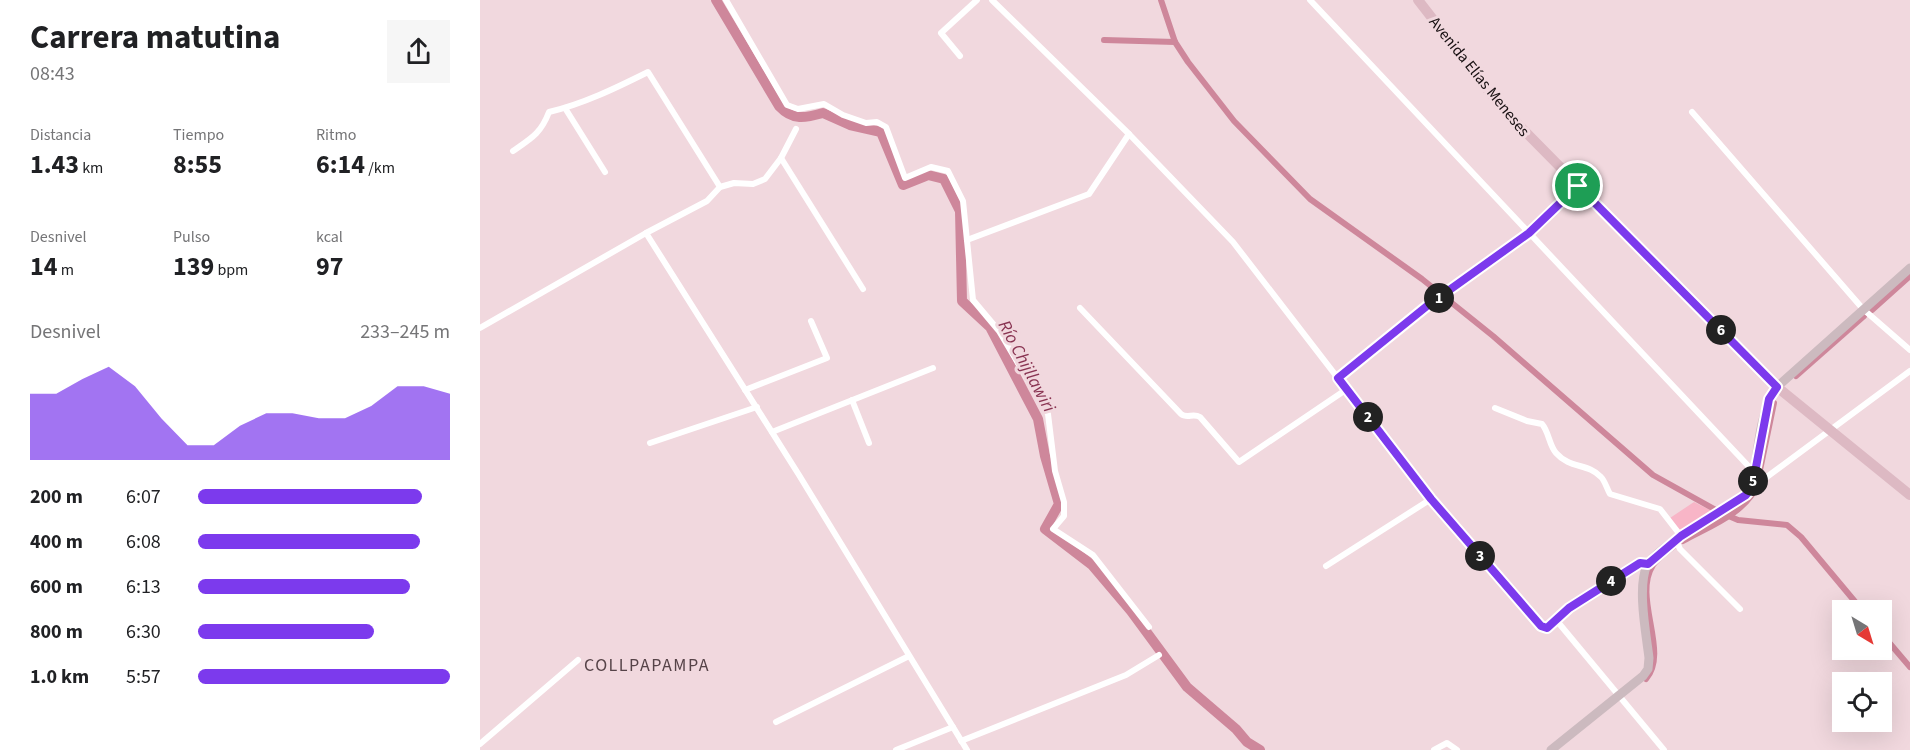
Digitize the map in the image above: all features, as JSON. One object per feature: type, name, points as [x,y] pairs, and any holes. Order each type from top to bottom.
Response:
[{"type":"main road","name":"Avenida Elías Meneses","points":[[1418,0],[1502,108],[1777,387],[1910,495]]},
{"type":"street","points":[[726,0],[787,105],[798,109],[824,104],[843,115],[866,123],[877,122],[886,127],[905,178],[931,167],[948,171],[963,201],[973,300],[999,331],[1048,414],[1055,471],[1064,502],[1064,516],[1053,529],[1093,555],[1149,627]]},
{"type":"street","points":[[960,56],[941,33],[977,0]]},
{"type":"street","points":[[992,0],[1129,134],[1233,242],[1431,499],[1541,626],[1551,627],[1569,608],[1640,563],[1648,564]]},
{"type":"street","points":[[1310,0],[1754,476],[1764,479],[1832,431],[1910,371]]},
{"type":"street","points":[[513,151],[535,136],[544,126],[549,112],[617,87],[648,72],[720,187]]},
{"type":"street","points":[[565,108],[605,172]]},
{"type":"street","points":[[1692,112],[1863,309],[1910,350]]},
{"type":"street","points":[[480,328],[646,233],[707,201],[720,187],[734,183],[753,184],[765,179],[781,158],[796,129]]},
{"type":"street","points":[[967,240],[1089,194],[1129,134]]},
{"type":"street","points":[[781,158],[863,289]]},
{"type":"street","points":[[1338,378],[1438,298],[1529,233],[1578,186]]},
{"type":"street","points":[[646,233],[772,432],[967,750]]},
{"type":"street","points":[[1551,750],[1622,698],[1648,669],[1642,584],[1648,564],[1678,538],[1746,495],[1752,488],[1764,416],[1769,399],[1777,387],[1910,268]]},
{"type":"street","points":[[1080,308],[1181,414],[1187,417],[1196,415],[1200,417],[1239,462],[1347,389]]},
{"type":"street","points":[[745,390],[827,358],[811,321]]},
{"type":"street","points":[[772,432],[933,368]]},
{"type":"street","points":[[852,400],[869,443]]},
{"type":"street","points":[[650,443],[757,408]]},
{"type":"street","points":[[1495,408],[1527,422],[1542,424],[1548,432],[1555,452],[1572,466],[1587,468],[1601,477],[1610,494],[1660,509],[1678,538],[1680,549],[1740,609]]},
{"type":"street","points":[[1326,566],[1431,499]]},
{"type":"street","points":[[1557,621],[1664,750]]},
{"type":"street","points":[[962,741],[1126,675],[1159,655]]},
{"type":"street","points":[[776,722],[909,656]]},
{"type":"street","points":[[480,744],[578,660]]},
{"type":"street","points":[[896,750],[953,727]]},
{"type":"street","points":[[1434,750],[1447,743],[1457,750]]},
{"type":"shaded area","points":[[1694,502],[1714,512],[1681,533],[1670,518]]},
{"type":"waterway","name":"Río Chijllawiri","points":[[716,0],[784,111],[800,117],[823,113],[850,125],[881,132],[903,185],[928,175],[944,179],[960,211],[962,301],[990,327],[1038,419],[1045,456],[1059,504],[1045,529],[1092,565],[1131,611],[1187,687],[1236,729],[1247,742],[1260,750]]},
{"type":"waterway","points":[[1161,0],[1175,42],[1188,62],[1234,121],[1310,199],[1422,279],[1493,336],[1653,475],[1716,510]]},
{"type":"waterway","points":[[1104,40],[1175,42]]},
{"type":"waterway","points":[[1872,310],[1910,276]]},
{"type":"waterway","points":[[1796,376],[1864,316]]},
{"type":"waterway","points":[[1759,475],[1774,403]]},
{"type":"waterway","points":[[1683,541],[1736,511],[1745,503],[1758,484]]},
{"type":"waterway","points":[[1724,514],[1738,520],[1787,525],[1801,537],[1854,600]]},
{"type":"waterway","points":[[1646,679],[1652,668],[1654,654],[1646,593],[1648,578],[1655,562],[1674,546]]},
{"type":"waterway","points":[[1892,646],[1910,667]]},
{"type":"district","name":"COLLPAPAMPA","points":[[647,665]]},
{"type":"route","points":[[1578,186],[1777,387],[1769,399],[1764,416],[1752,488],[1746,495],[1681,536],[1653,557],[1648,564],[1640,563],[1569,608],[1551,627],[1547,628],[1541,626],[1431,499],[1338,378],[1427,306],[1500,256],[1529,233],[1578,186]]}]
